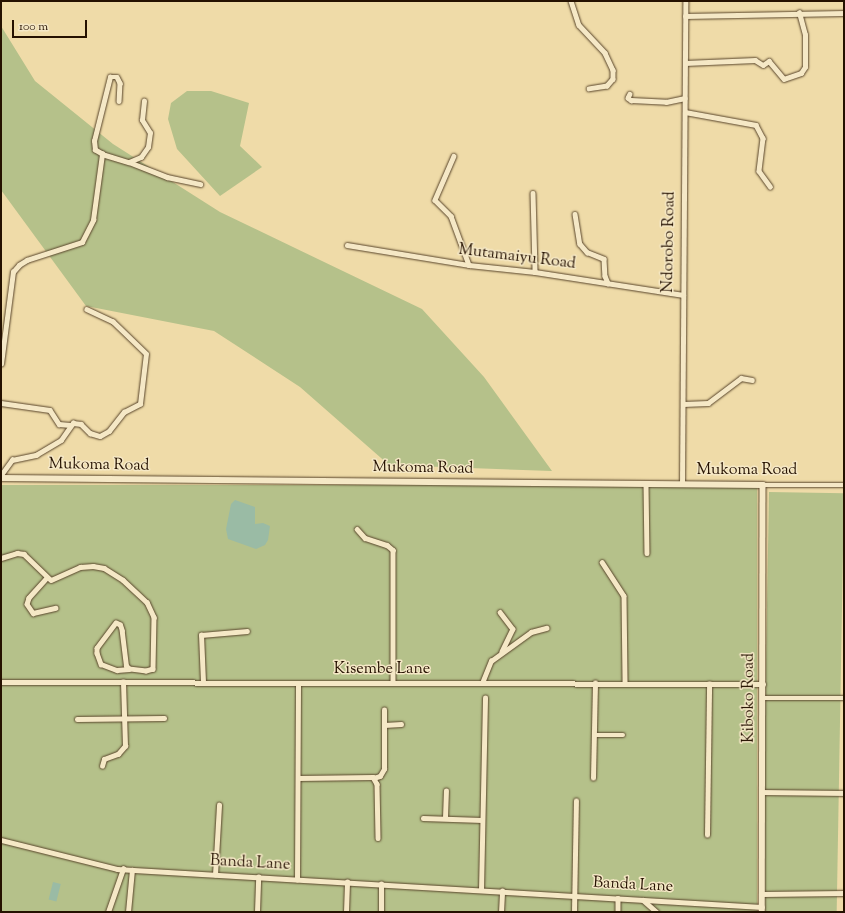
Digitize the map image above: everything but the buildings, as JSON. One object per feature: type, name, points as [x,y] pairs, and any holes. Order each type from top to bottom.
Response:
[{"type":"street","points":[[570,1],[579,25],[605,52],[613,70],[613,80],[608,86],[589,89]]},
{"type":"street","name":"Ndorobo Road","points":[[682,484],[685,1]]},
{"type":"street","points":[[685,63],[755,60],[764,65],[769,61],[784,78],[801,74],[805,67],[805,35],[799,13]]},
{"type":"street","points":[[685,16],[844,13]]},
{"type":"street","points":[[119,101],[120,83],[117,77],[110,77],[94,141],[96,150],[102,154],[129,162],[167,177],[200,184]]},
{"type":"street","points":[[630,94],[628,98],[631,100],[666,102],[685,98]]},
{"type":"street","points":[[129,162],[141,157],[150,140],[150,129],[142,120],[144,101]]},
{"type":"street","points":[[685,112],[756,125],[763,138],[758,171],[770,186]]},
{"type":"street","points":[[1,364],[13,272],[19,265],[28,260],[82,242],[88,233],[98,200],[99,164],[102,154]]},
{"type":"street","points":[[454,156],[435,200],[451,216],[469,265]]},
{"type":"street","points":[[533,193],[535,272]]},
{"type":"street","points":[[575,214],[580,244],[587,252],[604,259],[605,276],[608,283]]},
{"type":"street","name":"Mutamaiyu Road","points":[[347,245],[469,265],[535,272],[683,295]]},
{"type":"street","points":[[1,403],[50,410],[59,424],[70,425],[77,422],[95,435],[106,434],[124,412],[138,407],[143,388],[146,354],[113,322],[87,310]]},
{"type":"street","points":[[683,404],[708,403],[741,378],[752,380]]},
{"type":"street","points":[[1,474],[12,460],[29,458],[61,440],[70,425]]},
{"type":"street","name":"Mukoma Road","points":[[1,478],[763,485],[844,484]]},
{"type":"street","points":[[646,484],[647,553]]},
{"type":"street","name":"Kiboko Road","points":[[762,909],[763,485]]},
{"type":"street","points":[[357,529],[365,538],[387,545],[393,550],[393,682]]},
{"type":"street","points":[[1,558],[17,553],[24,554],[48,578],[54,580],[80,567],[93,566],[104,568],[123,580],[147,602],[154,617],[154,666],[151,671],[146,671],[111,669],[101,664],[98,659],[97,648],[116,623],[122,631],[124,659],[129,670]]},
{"type":"street","points":[[602,562],[624,596],[625,684]]},
{"type":"street","points":[[48,578],[29,598],[27,604],[33,613],[55,608]]},
{"type":"street","points":[[500,612],[513,629],[501,653]]},
{"type":"street","points":[[482,683],[489,663],[531,632],[546,628]]},
{"type":"street","points":[[203,682],[201,635],[247,631]]},
{"type":"street","name":"Kisembe Lane","points":[[1,682],[203,682],[298,684],[393,682],[763,684]]},
{"type":"street","points":[[102,766],[104,759],[118,754],[125,746],[124,682]]},
{"type":"street","points":[[593,778],[595,683]]},
{"type":"street","points":[[297,880],[298,684]]},
{"type":"street","points":[[707,835],[709,684]]},
{"type":"street","points":[[481,890],[485,698]]},
{"type":"street","points":[[763,698],[844,698]]},
{"type":"street","points":[[298,778],[367,775],[374,778],[380,776],[384,769],[384,710]]},
{"type":"street","points":[[77,718],[164,718]]},
{"type":"street","points":[[384,725],[401,724]]},
{"type":"street","points":[[594,735],[623,735]]},
{"type":"street","points":[[374,778],[378,838]]},
{"type":"street","points":[[445,818],[446,791]]},
{"type":"street","points":[[763,792],[844,793]]},
{"type":"street","points":[[574,912],[576,801]]},
{"type":"street","points":[[215,874],[219,805]]},
{"type":"street","points":[[423,818],[482,820]]},
{"type":"street","name":"Banda Lane","points":[[1,840],[132,870],[618,898],[762,909]]},
{"type":"street","points":[[108,912],[123,869]]},
{"type":"street","points":[[128,912],[132,870]]},
{"type":"street","points":[[257,912],[258,877]]},
{"type":"street","points":[[346,912],[347,882]]},
{"type":"street","points":[[381,884],[381,912]]},
{"type":"street","points":[[501,912],[502,891]]},
{"type":"street","points":[[762,894],[844,893]]},
{"type":"street","points":[[618,898],[618,912]]},
{"type":"street","points":[[643,900],[657,912]]},
{"type":"green space","points":[[1,26],[35,81],[113,144],[220,212],[422,309],[484,377],[552,471],[389,465],[300,387],[214,331],[86,306],[1,190]]},
{"type":"green space","points":[[187,91],[211,91],[249,103],[240,146],[262,167],[220,196],[177,149],[168,119],[171,103]]},
{"type":"green space","points":[[1,485],[757,485],[757,912],[1,912]]},
{"type":"green space","points":[[769,492],[844,493],[837,912],[762,912]]},
{"type":"shaded area","points":[[235,500],[255,507],[255,524],[263,523],[270,526],[268,540],[265,545],[256,549],[228,539],[226,529],[231,504]]},
{"type":"shaded area","points":[[53,882],[61,884],[56,901],[49,899]]}]
